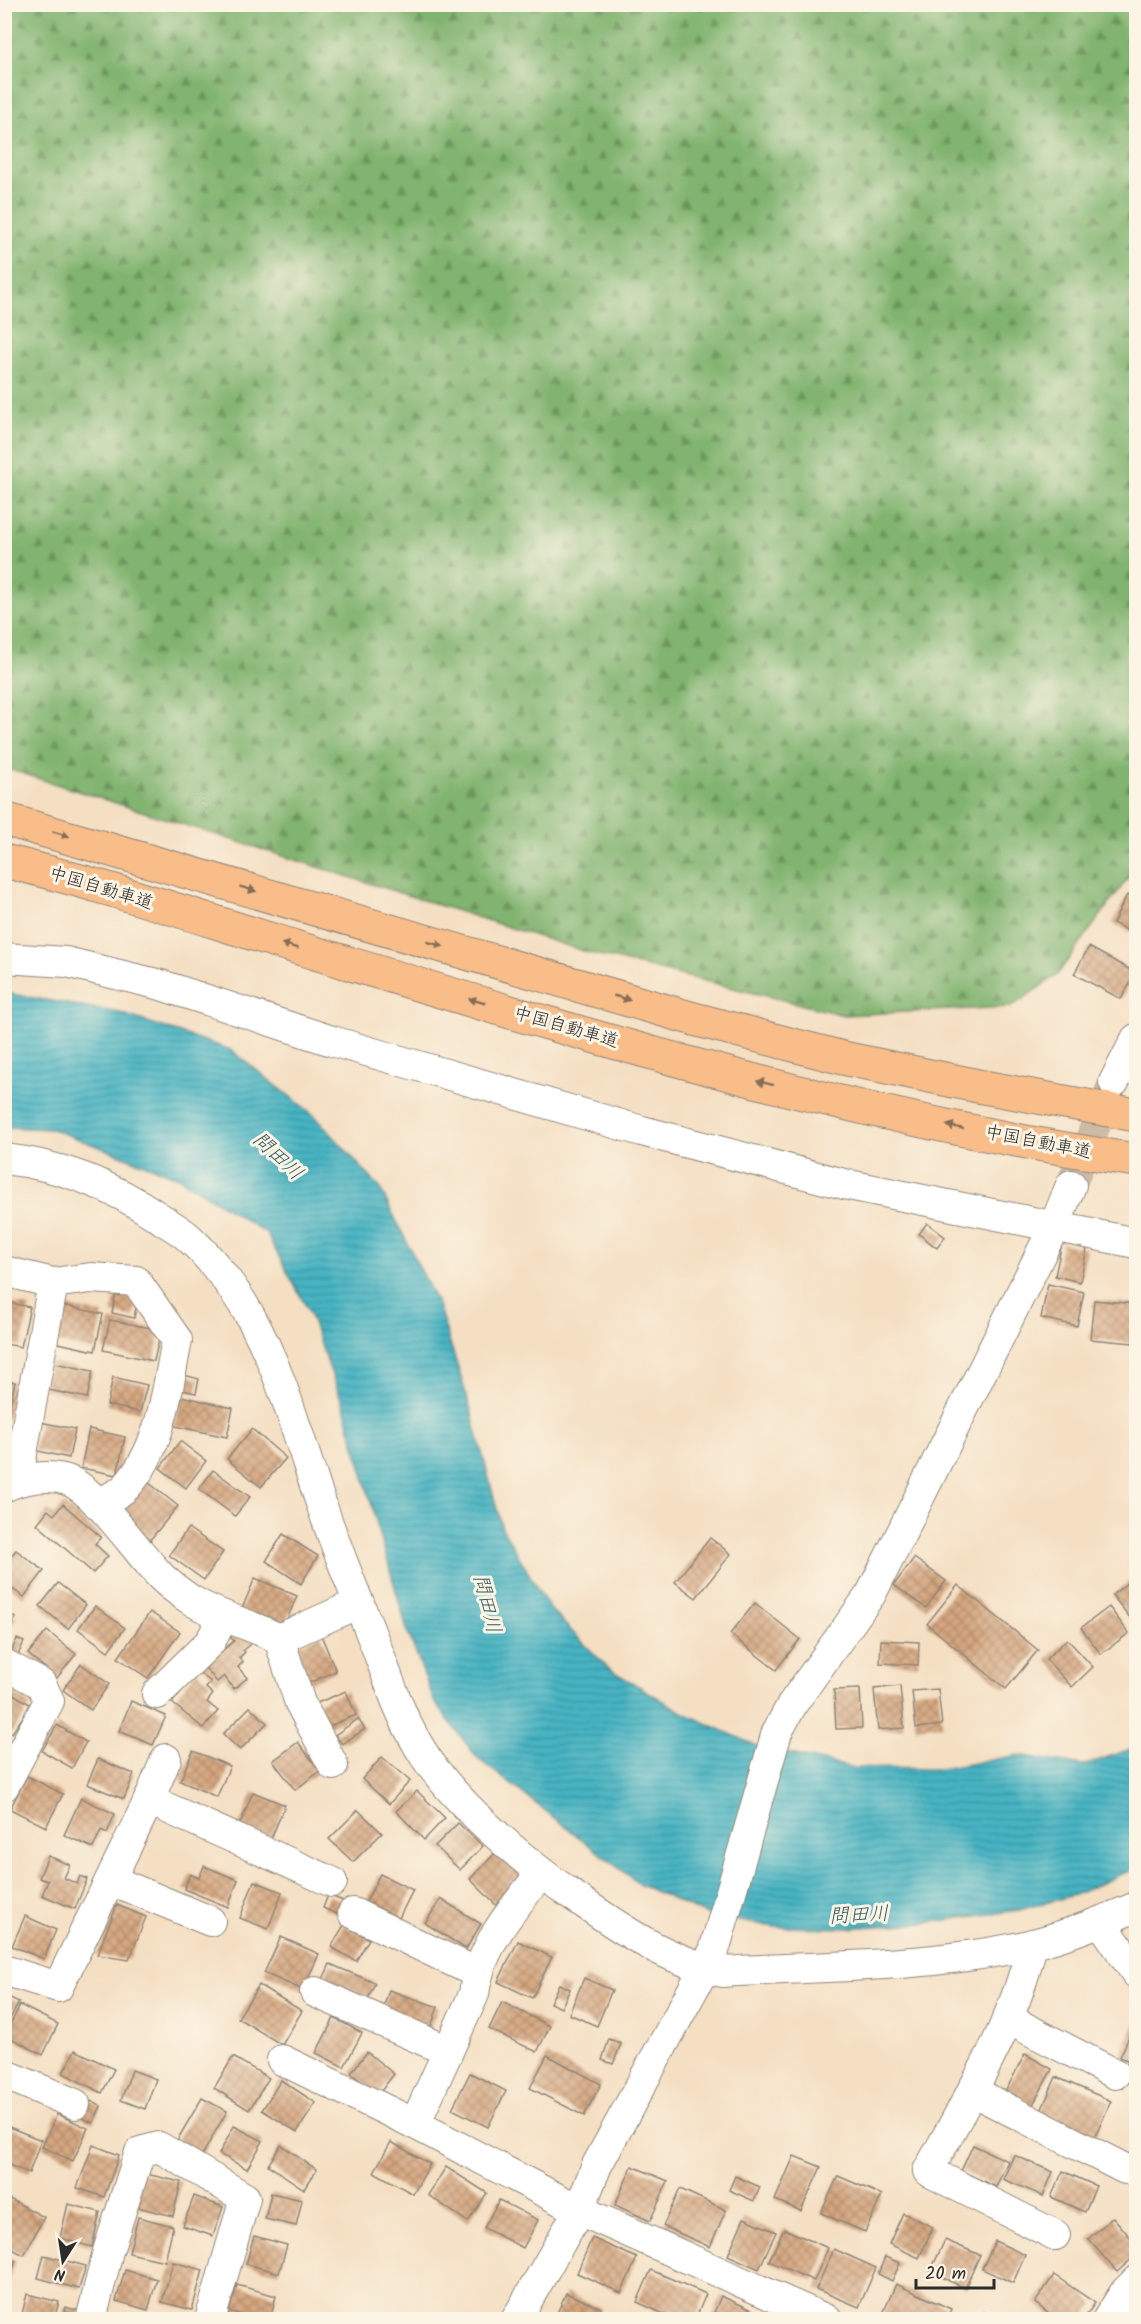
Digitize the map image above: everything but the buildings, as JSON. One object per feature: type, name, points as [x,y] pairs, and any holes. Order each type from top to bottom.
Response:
[{"type":"highway","points":[[4,819],[751,1034],[843,1058],[978,1086],[1137,1114]]},
{"type":"highway","name":"中国自動車道","points":[[4,861],[688,1063],[845,1103],[1006,1138],[1137,1160]]},
{"type":"street","points":[[4,957],[66,962],[150,982],[332,1041],[642,1131],[844,1184],[1137,1243]]},
{"type":"street","points":[[1114,1083],[1137,1039]]},
{"type":"street","points":[[4,1159],[48,1167],[101,1184],[146,1209],[188,1237],[216,1270],[249,1314],[272,1364],[335,1544],[398,1703],[418,1746],[449,1788],[541,1874],[665,1955],[708,1960],[723,1972],[950,1958],[1032,1944],[1101,1922],[1137,1907]]},
{"type":"street","points":[[516,2319],[579,2210],[597,2165],[708,1960],[777,1732],[793,1703],[871,1594],[1054,1227],[1071,1185]]},
{"type":"street","points":[[4,1271],[53,1283],[91,1278],[136,1281],[177,1340],[160,1426],[151,1446],[125,1488],[98,1504]]},
{"type":"street","points":[[53,1283],[11,1484],[48,1477],[69,1480],[98,1504],[158,1574],[192,1600],[224,1616],[252,1624],[279,1638],[300,1703],[333,1765]]},
{"type":"street","points":[[279,1638],[359,1602]]},
{"type":"street","points":[[158,1694],[210,1642],[224,1616]]},
{"type":"street","points":[[4,1664],[41,1684],[49,1701],[4,1786]]},
{"type":"street","points":[[4,1970],[58,1987],[149,1800],[166,1759]]},
{"type":"street","points":[[149,1800],[332,1882]]},
{"type":"street","points":[[415,2124],[474,1994],[477,1973],[506,1916],[541,1874]]},
{"type":"street","points":[[111,1880],[210,1921]]},
{"type":"street","points":[[353,1913],[477,1973]]},
{"type":"street","points":[[1101,1922],[1137,1972]]},
{"type":"street","points":[[1032,1944],[1023,1984],[1008,2019],[928,2171],[1055,2235]]},
{"type":"street","points":[[315,1992],[448,2051]]},
{"type":"street","points":[[1008,2019],[1115,2074]]},
{"type":"street","points":[[282,2060],[415,2124],[579,2210],[827,2319]]},
{"type":"street","points":[[4,2074],[75,2104]]},
{"type":"street","points":[[972,2091],[1125,2169]]},
{"type":"street","points":[[91,2319],[108,2251],[140,2152],[159,2147],[245,2198],[210,2319]]},
{"type":"street","points":[[1107,2319],[1125,2292],[1137,2281]]},
{"type":"green space","points":[[5,4],[1136,5],[1136,867],[1057,975],[1011,1007],[844,1015],[590,953],[5,768]]},
{"type":"water","name":"問田川","points":[[5,993],[120,1013],[231,1050],[315,1116],[380,1188],[438,1305],[469,1403],[502,1528],[549,1608],[609,1669],[684,1713],[759,1747],[854,1768],[941,1769],[1019,1755],[1083,1766],[1136,1747],[1136,1868],[1074,1895],[1019,1910],[925,1923],[846,1928],[774,1927],[707,1915],[641,1885],[477,1758],[434,1701],[407,1630],[344,1407],[308,1310],[266,1233],[178,1177],[52,1129],[5,1127]]},
{"type":"tunnel","points":[[1071,1185],[1111,1088]]}]
